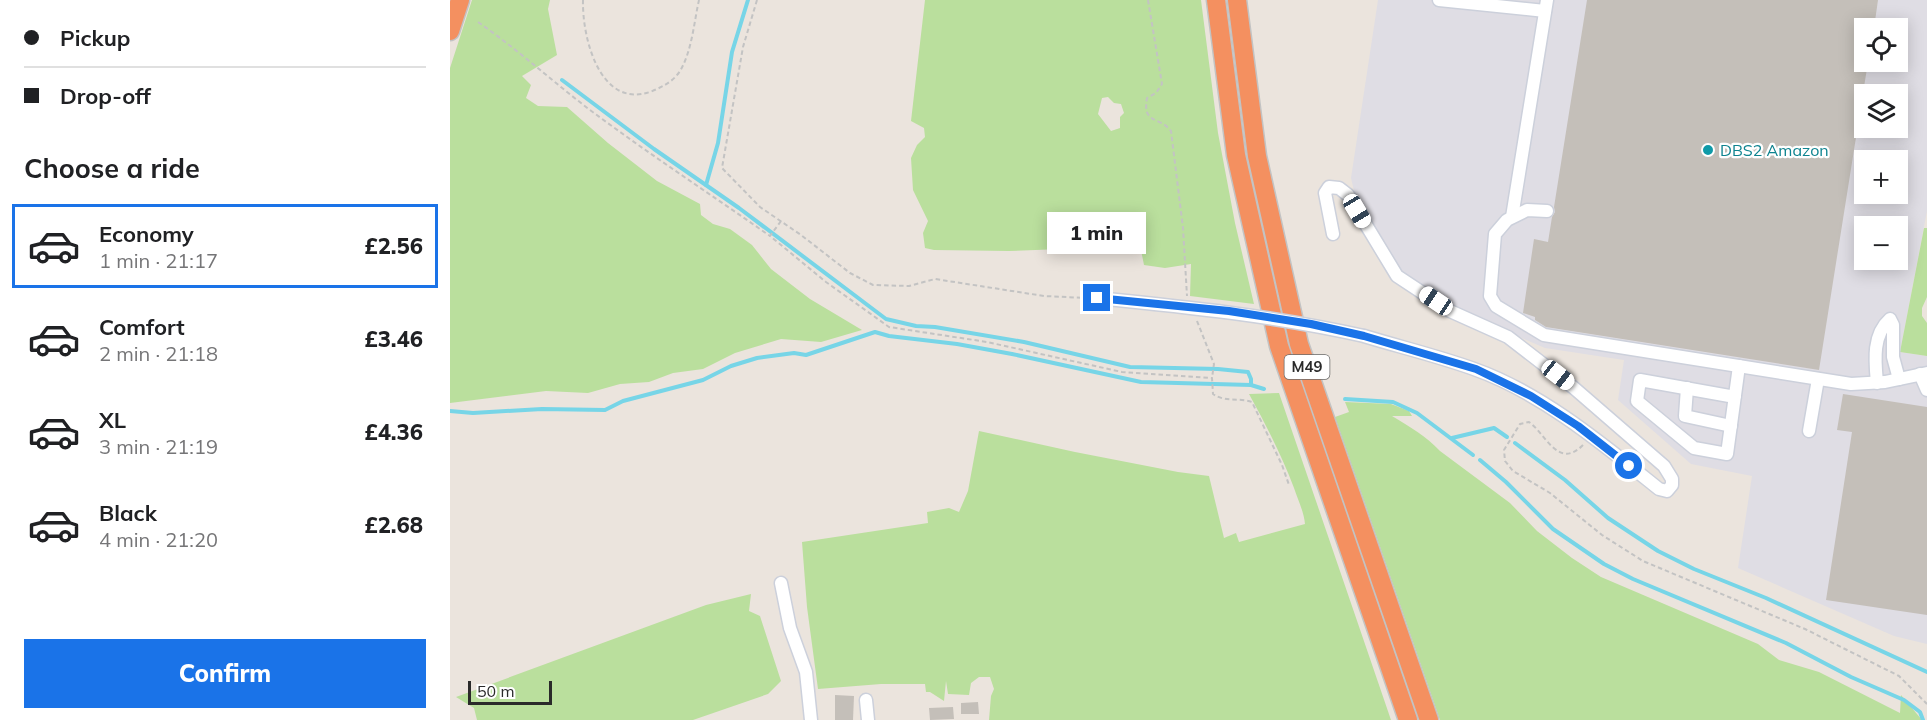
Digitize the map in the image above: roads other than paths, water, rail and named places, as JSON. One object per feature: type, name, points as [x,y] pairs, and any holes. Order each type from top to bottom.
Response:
[{"type":"highway","points":[[450,31],[460,0]]},
{"type":"highway","name":"M49","points":[[1216,0],[1236,155],[1279,345],[1408,720]]},
{"type":"highway","name":"M49","points":[[1237,0],[1257,156],[1299,344],[1429,720]]},
{"type":"lane","points":[[1439,0],[1546,5],[1512,217]]},
{"type":"lane","points":[[1097,298],[1229,311],[1311,324],[1364,336],[1476,369],[1531,396],[1591,436],[1659,489],[1667,490],[1672,485],[1672,479],[1664,466],[1574,388],[1508,337],[1450,311],[1397,276],[1348,195],[1339,188],[1329,187],[1325,193],[1333,234]]},
{"type":"lane","points":[[1547,211],[1527,210],[1507,220],[1495,234],[1490,296],[1496,306],[1544,335],[1851,384],[1876,383],[1923,373],[1927,390]]},
{"type":"lane","points":[[1876,383],[1876,348],[1880,331],[1890,319],[1893,326],[1893,357],[1899,379]]},
{"type":"lane","points":[[1735,397],[1640,380],[1637,401],[1694,448],[1727,454],[1735,397],[1739,366]]},
{"type":"lane","points":[[1809,431],[1818,379]]},
{"type":"lane","points":[[1688,388],[1685,416],[1731,426]]},
{"type":"lane","points":[[781,583],[790,628],[806,672],[812,720]]},
{"type":"lane","points":[[866,700],[868,720]]},
{"type":"waterway","points":[[706,185],[718,143],[732,52],[748,0]]},
{"type":"waterway","points":[[562,80],[654,149],[739,208],[886,319],[916,326],[1024,342],[1130,367],[1248,372],[1251,385]]},
{"type":"waterway","points":[[450,411],[473,413],[542,409],[605,410],[623,401],[703,380],[731,366],[757,358],[794,353],[806,355],[875,332],[1012,354],[1141,382],[1251,385],[1264,389]]},
{"type":"waterway","points":[[1345,399],[1393,402],[1417,413],[1473,455]]},
{"type":"waterway","points":[[1452,438],[1494,428],[1507,437]]},
{"type":"waterway","points":[[1515,443],[1565,480],[1608,518],[1658,551],[1927,672]]},
{"type":"waterway","points":[[1480,460],[1506,482],[1553,529],[1604,564],[1633,579],[1786,643],[1851,677],[1904,700],[1920,712],[1923,720]]},
{"type":"place","name":"DBS2 Amazon","points":[[1708,150]]}]
